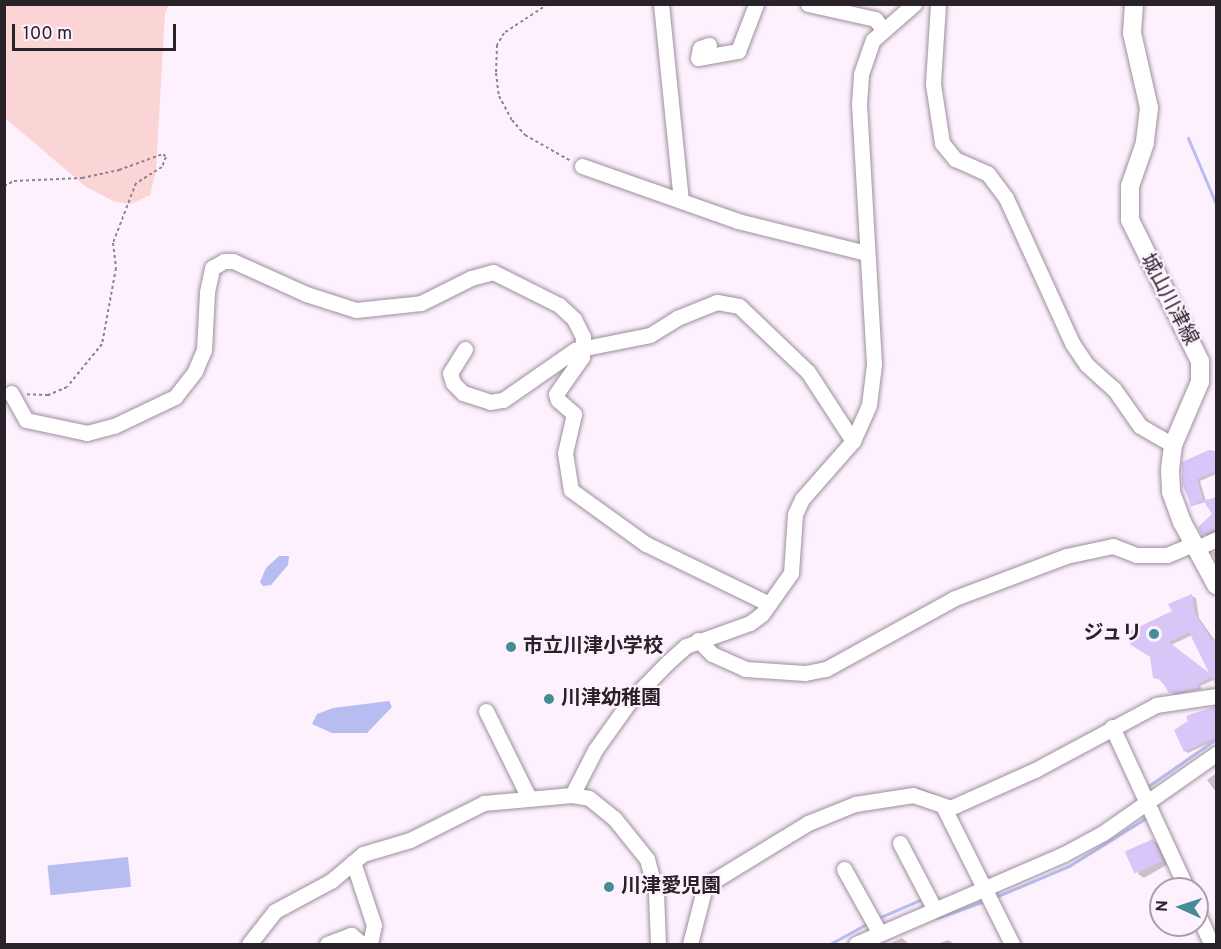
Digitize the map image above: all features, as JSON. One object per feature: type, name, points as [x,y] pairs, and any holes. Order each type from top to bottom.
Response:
[{"type":"main road","name":"城山川津線","points":[[1134,4],[1132,33],[1149,108],[1144,143],[1130,186],[1130,220],[1202,372],[1173,445],[1171,492],[1194,547],[1216,585]]},
{"type":"street","points":[[661,4],[681,200]]},
{"type":"street","points":[[709,45],[700,48],[698,58],[738,51],[756,4]]},
{"type":"street","points":[[808,4],[875,19],[884,30]]},
{"type":"street","points":[[572,795],[595,750],[630,701],[666,664],[698,640],[750,624],[769,604],[791,573],[795,514],[802,499],[853,441],[873,387],[866,253],[861,74],[867,51],[884,30],[914,4]]},
{"type":"street","points":[[938,4],[933,84],[942,143],[955,159],[988,174],[1006,198],[1072,343],[1087,365],[1114,389],[1140,426],[1173,445]]},
{"type":"street","points":[[582,166],[738,221],[866,253]]},
{"type":"street","points":[[11,393],[26,420],[87,434],[114,426],[175,396],[195,371],[204,350],[207,292],[212,268],[224,261],[233,261],[306,294],[356,310],[421,303],[471,278],[493,272],[558,305],[574,319],[585,349]]},
{"type":"street","points":[[465,349],[450,373],[453,383],[463,393],[490,402],[503,400],[575,350],[650,335],[677,318],[717,302],[739,306],[808,372],[853,441]]},
{"type":"street","points":[[585,349],[556,394],[558,400],[574,414],[565,453],[571,490],[646,544],[769,604]]},
{"type":"street","points":[[698,640],[712,654],[745,669],[806,673],[826,669],[955,598],[1066,556],[1113,546],[1136,555],[1167,555],[1216,539]]},
{"type":"street","points":[[944,808],[1035,770],[1156,705],[1216,696]]},
{"type":"street","points":[[486,711],[528,796]]},
{"type":"street","points":[[1112,727],[1182,877]]},
{"type":"street","points":[[856,945],[875,924],[988,895],[1064,854],[1148,802],[1216,754]]},
{"type":"street","points":[[249,945],[275,911],[331,881],[363,854],[410,840],[484,803],[528,796],[572,795],[590,798],[614,818],[647,859],[656,892],[658,945]]},
{"type":"street","points":[[690,945],[705,886],[757,858],[801,827],[873,800],[914,795],[944,808],[1012,945]]},
{"type":"street","points":[[900,843],[934,908]]},
{"type":"street","points":[[352,862],[374,925],[370,945]]},
{"type":"street","points":[[844,869],[875,924]]},
{"type":"street","points":[[327,945],[351,935],[362,945]]},
{"type":"path","points":[[548,4],[504,33],[497,45],[499,96],[512,120],[525,135],[582,166]]},
{"type":"path","points":[[4,186],[14,181],[82,178],[119,170],[163,154],[166,157],[162,167],[136,183],[113,243],[116,268],[102,344],[80,374],[58,392],[11,393]]},
{"type":"shaded area","points":[[4,5],[169,5],[165,13],[156,171],[150,195],[131,204],[115,202],[86,187],[5,118]]},
{"type":"water","points":[[279,556],[289,556],[288,565],[271,585],[263,586],[260,582],[266,568]]},
{"type":"water","points":[[389,701],[392,707],[367,733],[332,733],[312,724],[317,714],[333,708]]},
{"type":"water","points":[[128,857],[131,887],[51,895],[47,865]]},
{"type":"building","points":[[1209,450],[1216,451],[1216,471],[1197,479],[1203,500],[1191,507],[1185,486],[1182,488],[1182,462]]},
{"type":"building","points":[[1216,498],[1216,529],[1202,535],[1198,527],[1212,514],[1203,500]]},
{"type":"building","points":[[1192,594],[1195,614],[1212,641],[1216,639],[1216,687],[1212,677],[1197,684],[1199,687],[1195,689],[1169,693],[1161,680],[1153,678],[1150,657],[1131,645],[1124,634],[1172,611],[1168,604]],"holes":[[[1189,632],[1209,673],[1169,642]]]},
{"type":"building","points":[[1216,706],[1216,737],[1184,752],[1174,730],[1188,721],[1186,716]]},
{"type":"building","points":[[1153,839],[1163,861],[1134,874],[1125,852]]},
{"type":"waterway","points":[[1188,138],[1216,204]]},
{"type":"waterway","points":[[1147,787],[1216,739]]},
{"type":"waterway","points":[[915,788],[934,795]]},
{"type":"waterway","points":[[993,898],[1069,866],[1149,816]]},
{"type":"waterway","points":[[686,933],[700,882]]},
{"type":"waterway","points":[[876,919],[922,899]]},
{"type":"waterway","points":[[937,918],[984,901]]},
{"type":"waterway","points":[[830,944],[868,923]]},
{"type":"place","name":"ジュリ","points":[[1154,634]]},
{"type":"place","name":"市立川津小学校","points":[[511,647]]},
{"type":"place","name":"川津幼稚園","points":[[549,699]]},
{"type":"place","name":"川津愛児園","points":[[609,887]]}]
